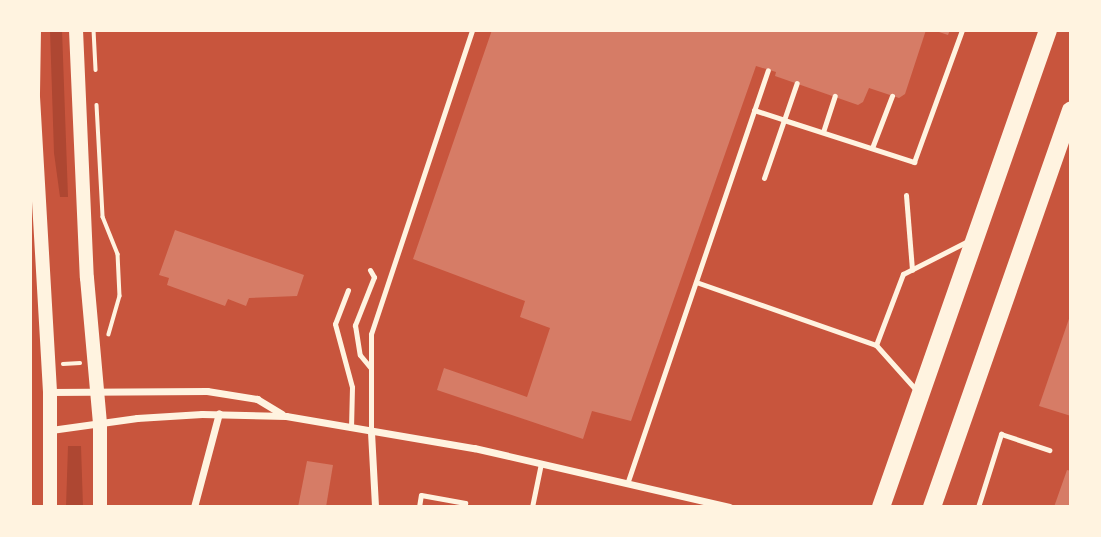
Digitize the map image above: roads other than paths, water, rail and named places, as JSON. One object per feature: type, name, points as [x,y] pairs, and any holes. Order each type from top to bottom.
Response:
[{"type":"main road","points":[[34,30],[31,97],[49,365],[50,507]]},
{"type":"main road","points":[[76,30],[87,278],[100,424],[100,507]]},
{"type":"main road","points":[[881,507],[1048,30]]},
{"type":"main road","points":[[932,507],[1071,111]]},
{"type":"street","points":[[50,392],[207,391],[257,399],[286,416]]},
{"type":"street","points":[[51,430],[137,418],[219,413],[286,416],[474,448],[729,507]]},
{"type":"street","points":[[194,507],[219,413]]},
{"type":"street","points":[[372,432],[375,507]]},
{"type":"lane","points":[[372,432],[371,334],[472,30]]},
{"type":"lane","points":[[754,110],[914,162],[962,30]]},
{"type":"lane","points":[[627,484],[768,70]]},
{"type":"lane","points":[[765,178],[797,83]]},
{"type":"lane","points":[[823,132],[835,96]]},
{"type":"lane","points":[[872,148],[892,96]]},
{"type":"lane","points":[[906,195],[912,270]]},
{"type":"lane","points":[[876,345],[903,274],[973,239]]},
{"type":"lane","points":[[370,270],[374,277],[355,326],[360,355],[371,368]]},
{"type":"lane","points":[[695,282],[876,345],[922,396]]},
{"type":"lane","points":[[348,290],[335,324],[352,387],[351,428]]},
{"type":"lane","points":[[978,507],[1002,435],[1049,450]]},
{"type":"lane","points":[[532,507],[541,463]]},
{"type":"lane","points":[[419,507],[421,495],[465,503],[465,507]]}]
